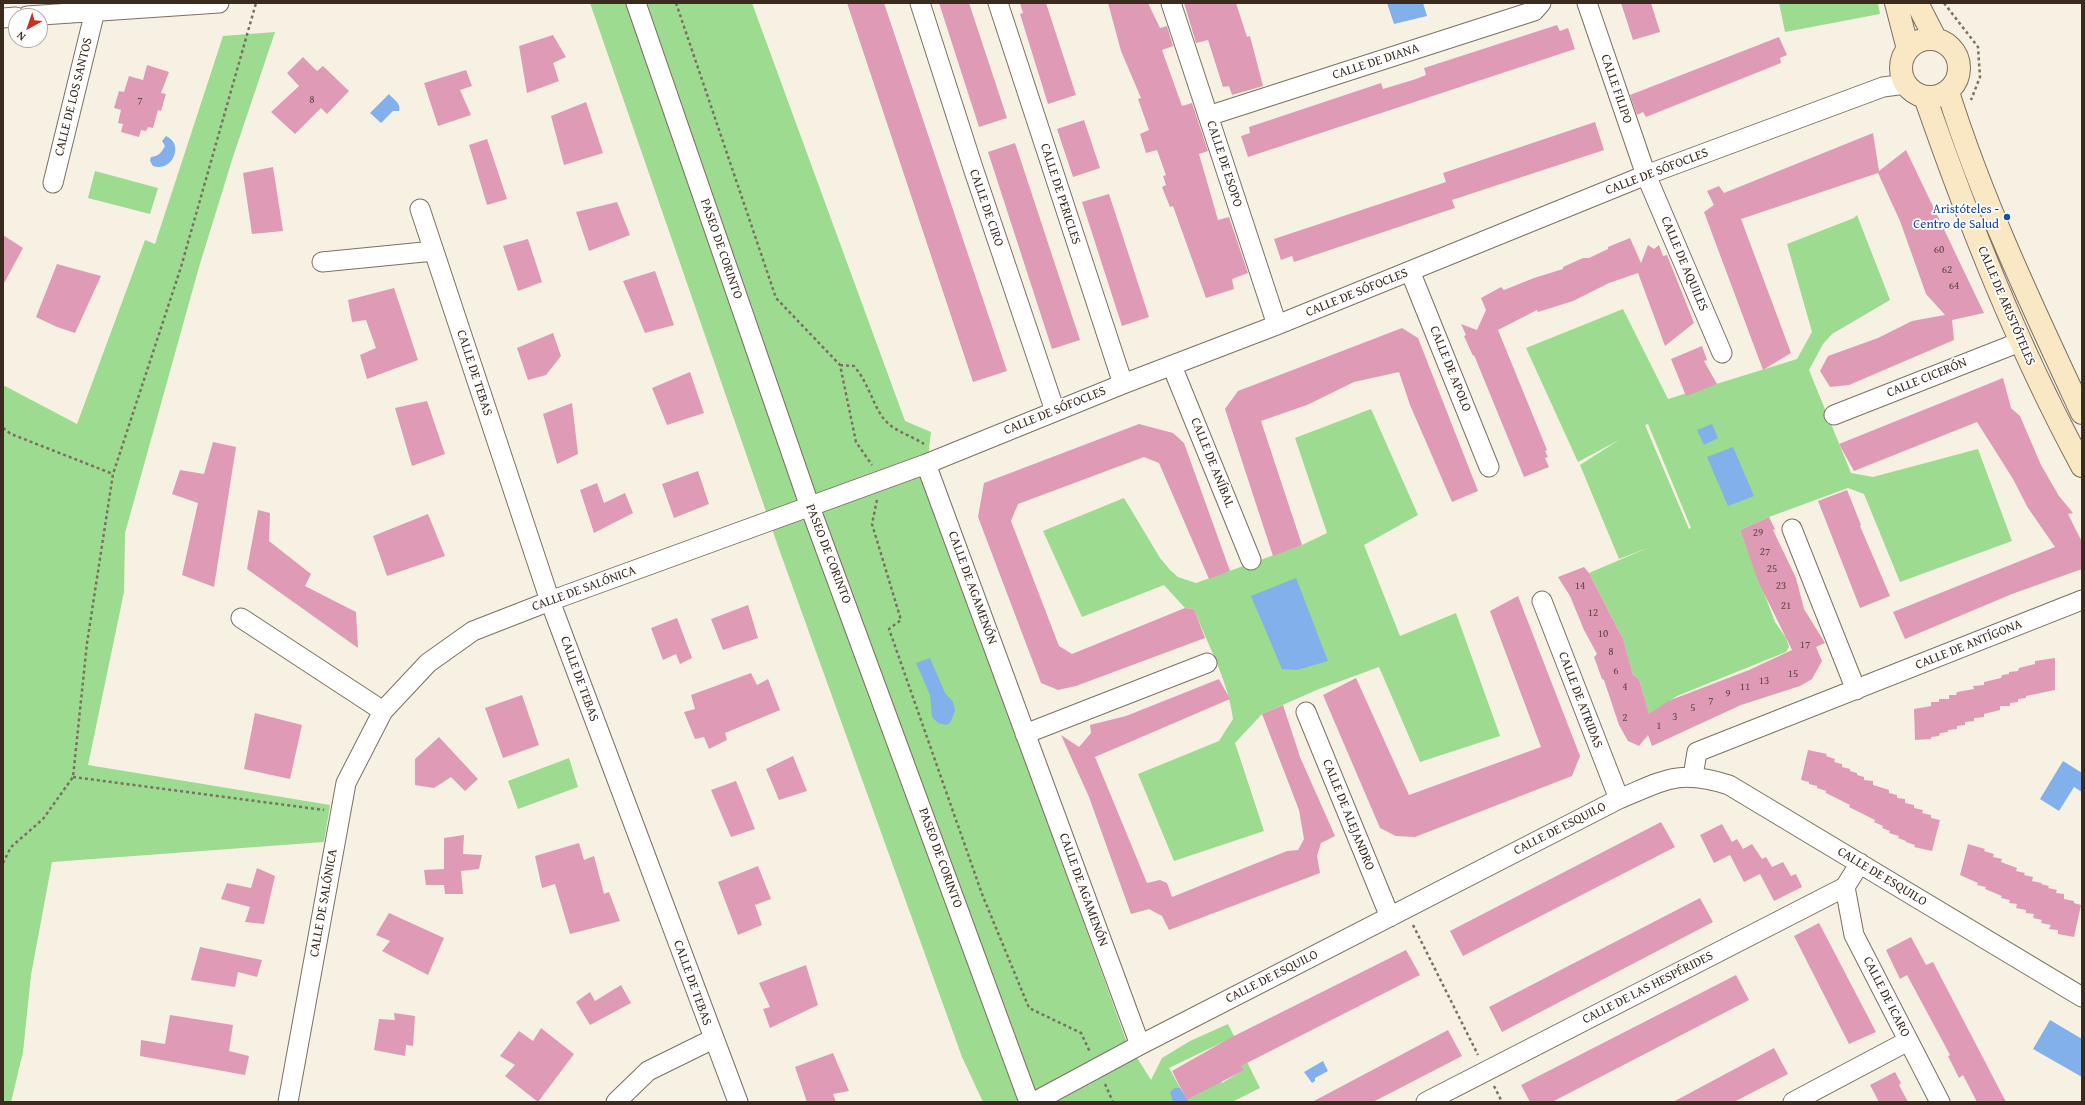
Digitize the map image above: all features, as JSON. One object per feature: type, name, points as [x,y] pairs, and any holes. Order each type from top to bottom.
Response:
[{"type":"main road","points":[[1896,3],[1908,49]]},
{"type":"main road","points":[[1917,3],[1935,38]]},
{"type":"main road","points":[[1935,38],[1947,43],[1957,54],[1960,67],[1959,76],[1955,86],[1948,92],[1937,97],[1925,97],[1918,94],[1906,84],[1902,76],[1901,66],[1903,57],[1915,42],[1935,38]]},
{"type":"main road","name":"CALLE DE ARISTÓTELES","points":[[1948,92],[1962,139],[1995,222],[2082,413]]},
{"type":"main road","name":"CALLE DE ARISTÓTELES","points":[[1925,97],[1963,204],[2020,342],[2082,466]]},
{"type":"street","points":[[48,14],[171,5],[219,3]]},
{"type":"street","name":"PASEO DE CORINTO","points":[[636,3],[810,507],[1029,1102]]},
{"type":"street","name":"CALLE DE CIRO","points":[[920,3],[974,171],[1055,411]]},
{"type":"street","name":"CALLE DE PERICLES","points":[[998,3],[1123,384]]},
{"type":"street","name":"CALLE DE ESOPO","points":[[1171,3],[1277,325]]},
{"type":"street","name":"CALLE DE DIANA","points":[[1208,116],[1534,11],[1541,3]]},
{"type":"street","name":"CALLE FILIPO","points":[[1587,3],[1646,175]]},
{"type":"street","name":"CALLE DE LOS SANTOS","points":[[52,183],[95,11]]},
{"type":"street","name":"CALLE DE SÓFOCLES","points":[[810,507],[930,463],[1055,411],[1277,325],[1646,175],[1883,87],[1906,84]]},
{"type":"street","name":"CALLE DE AQUILES","points":[[1646,175],[1722,353]]},
{"type":"street","name":"CALLE DE TEBAS","points":[[420,208],[550,601],[738,1102]]},
{"type":"street","points":[[322,262],[434,251]]},
{"type":"street","name":"CALLE DE APOLO","points":[[1410,271],[1489,467]]},
{"type":"street","name":"CALLE CICERÓN","points":[[1834,415],[2020,342]]},
{"type":"street","name":"CALLE DE ANÍBAL","points":[[1172,366],[1251,560]]},
{"type":"street","name":"CALLE DE AGAMENÓN","points":[[930,463],[1025,734],[1140,1045]]},
{"type":"street","name":"CALLE DE SALÓNICA","points":[[288,1102],[346,783],[383,711],[428,663],[473,632],[550,601],[810,507]]},
{"type":"street","points":[[1792,529],[1856,690]]},
{"type":"street","name":"CALLE DE ANTÍGONA","points":[[1694,776],[1697,752],[2082,600]]},
{"type":"street","name":"CALLE DE ATRIDAS","points":[[1542,601],[1619,799]]},
{"type":"street","points":[[241,618],[383,711]]},
{"type":"street","points":[[1025,734],[1207,663]]},
{"type":"street","name":"CALLE DE ALEJANDRO","points":[[1306,712],[1398,913]]},
{"type":"street","name":"CALLE DE ESQUILO","points":[[1034,1102],[1140,1045],[1619,799],[1669,778],[1694,776],[1729,785],[2082,997]]},
{"type":"street","points":[[1845,887],[1860,863]]},
{"type":"street","name":"CALLE DE ICARO","points":[[1845,887],[1854,935],[1940,1102]]},
{"type":"street","name":"CALLE DE LAS HESPÉRIDES","points":[[1426,1102],[1845,887]]},
{"type":"street","points":[[616,1102],[648,1071],[713,1038]]},
{"type":"street","points":[[1793,1102],[1908,1041]]},
{"type":"path","points":[[3,863],[11,847],[43,819],[72,777],[87,643],[113,474],[181,267],[256,3]]},
{"type":"path","points":[[676,3],[776,298],[840,365],[856,442],[882,480],[872,524],[901,620],[889,629],[982,894],[1029,1008],[1081,1033],[1113,1102]]},
{"type":"path","points":[[1944,3],[1978,47],[1980,77],[1970,102]]},
{"type":"path","points":[[840,365],[854,366],[863,377],[881,416],[898,432],[917,440],[928,447],[930,463]]},
{"type":"path","points":[[3,428],[11,434],[113,474]]},
{"type":"path","points":[[72,777],[341,812]]},
{"type":"path","points":[[1398,913],[1502,1102]]},
{"type":"green space","points":[[590,3],[752,3],[905,421],[931,432],[925,482],[1126,1040],[1151,1080],[1162,1058],[1190,1041],[1228,1024],[1260,1088],[1232,1102],[983,1102],[962,1057],[779,549]],"holes":[[[1227,1040],[1243,1070],[1222,1083],[1216,1072],[1201,1078],[1206,1090],[1187,1100],[1169,1068]]]},
{"type":"green space","points":[[1779,3],[1878,3],[1880,14],[1785,32]]},
{"type":"green space","points":[[275,32],[232,160],[199,267],[125,533],[124,592],[88,765],[330,805],[324,842],[52,862],[31,975],[23,1052],[11,1102],[3,1102],[3,385],[77,424],[145,240],[155,244],[223,36]]},
{"type":"green space","points":[[95,171],[158,188],[150,214],[88,198]]},
{"type":"green space","points":[[1857,215],[1890,300],[1832,334],[1823,344],[1809,370],[1851,473],[1873,477],[1978,449],[2012,541],[1900,582],[1864,494],[1848,488],[1769,517],[1740,530],[1775,622],[1786,638],[1789,647],[1786,652],[1677,696],[1654,711],[1659,720],[1652,725],[1639,679],[1633,675],[1622,637],[1589,573],[1650,547],[1619,559],[1580,465],[1619,440],[1578,462],[1526,348],[1623,309],[1668,399],[1797,359],[1812,332],[1787,244],[1854,218]],"holes":[[[1648,424],[1691,528],[1689,529],[1645,425]]]},
{"type":"green space","points":[[1371,409],[1418,515],[1364,545],[1400,636],[1456,613],[1500,736],[1420,762],[1379,667],[1319,689],[1262,714],[1235,743],[1264,831],[1174,861],[1138,774],[1219,741],[1233,719],[1227,691],[1217,663],[1194,609],[1185,608],[1164,585],[1082,617],[1043,531],[1124,498],[1160,558],[1170,570],[1178,577],[1196,583],[1302,545],[1327,533],[1295,438]]},
{"type":"green space","points":[[569,758],[578,787],[518,809],[508,781]]},
{"type":"water","points":[[1387,3],[1423,3],[1427,16],[1394,24]]},
{"type":"water","points":[[389,94],[400,108],[399,111],[393,111],[381,123],[370,113]]},
{"type":"water","points":[[166,136],[172,140],[175,145],[174,157],[166,165],[160,167],[153,166],[150,161],[151,157],[160,154],[165,146],[162,141]]},
{"type":"water","points":[[1712,424],[1718,438],[1704,445],[1697,430]]},
{"type":"water","points":[[1733,447],[1754,496],[1728,506],[1707,457]]},
{"type":"water","points":[[1296,578],[1328,661],[1297,670],[1282,669],[1251,596]]},
{"type":"water","points":[[930,658],[945,693],[953,702],[955,711],[950,723],[946,725],[938,723],[932,717],[930,695],[916,663]]},
{"type":"water","points":[[2063,761],[2082,773],[2082,792],[2074,787],[2059,811],[2040,799]]},
{"type":"water","points":[[2050,1020],[2082,1039],[2082,1077],[2033,1049]]},
{"type":"water","points":[[1323,1061],[1328,1071],[1315,1078],[1315,1081],[1312,1083],[1304,1072]]},
{"type":"water","points":[[1175,1088],[1180,1088],[1189,1102],[1173,1102],[1170,1092]]},
{"type":"building","points":[[847,3],[884,3],[1007,371],[973,382]]},
{"type":"building","points":[[939,3],[969,3],[1007,118],[979,127]]},
{"type":"building","points":[[1020,3],[1046,3],[1076,95],[1048,104],[1020,14],[1023,13]]},
{"type":"building","points":[[1108,3],[1148,3],[1160,28],[1167,26],[1173,46],[1162,50],[1182,106],[1192,103],[1208,151],[1199,154],[1218,220],[1229,217],[1248,273],[1232,279],[1234,289],[1206,298],[1173,206],[1170,207],[1162,187],[1166,185],[1163,176],[1166,175],[1157,150],[1146,153],[1140,134],[1149,130],[1138,99],[1141,98],[1121,51]]},
{"type":"building","points":[[1184,3],[1236,3],[1247,37],[1250,36],[1263,86],[1232,95],[1229,86],[1223,87],[1208,40],[1196,43]]},
{"type":"building","points":[[1621,3],[1651,3],[1660,32],[1633,40]]},
{"type":"building","points":[[1557,25],[1560,31],[1568,28],[1575,49],[1248,157],[1241,136],[1250,133],[1249,127],[1381,83],[1383,89],[1416,79],[1426,75],[1424,68]]},
{"type":"building","points":[[553,35],[566,57],[553,63],[559,81],[527,93],[519,46]]},
{"type":"building","points":[[1779,37],[1787,55],[1780,58],[1781,63],[1646,117],[1643,112],[1637,115],[1630,95]]},
{"type":"building","points":[[303,57],[317,71],[323,66],[349,91],[327,114],[321,108],[295,134],[271,112],[299,86],[287,73]]},
{"type":"building","points":[[147,65],[169,72],[161,93],[166,94],[161,111],[158,110],[153,128],[148,127],[146,131],[141,130],[139,137],[121,132],[123,124],[118,123],[121,110],[114,108],[119,91],[124,92],[129,76],[143,80]]},
{"type":"building","points":[[466,70],[472,86],[460,90],[471,115],[438,126],[424,83]]},
{"type":"building","points":[[586,102],[603,153],[564,165],[551,116]]},
{"type":"building","points":[[1084,120],[1100,168],[1073,177],[1057,129]]},
{"type":"building","points":[[1595,122],[1604,150],[1452,200],[1455,208],[1294,262],[1292,256],[1281,260],[1274,239],[1446,182],[1443,173]]},
{"type":"building","points":[[1873,133],[1879,171],[1906,150],[1984,313],[1952,320],[1954,340],[1849,385],[1830,387],[1820,371],[1828,356],[1878,338],[1912,321],[1945,315],[1926,294],[1900,221],[1878,173],[1741,219],[1791,353],[1763,370],[1704,212],[1714,205],[1707,191],[1719,186],[1724,193]]},
{"type":"building","points":[[487,139],[507,199],[487,205],[469,145]]},
{"type":"building","points":[[1015,143],[1080,340],[1052,349],[988,152]]},
{"type":"building","points":[[273,167],[283,231],[252,234],[243,173]]},
{"type":"building","points":[[1109,194],[1149,317],[1122,326],[1082,202]]},
{"type":"building","points":[[617,202],[630,235],[589,251],[576,212]]},
{"type":"building","points":[[3,235],[23,248],[3,285]]},
{"type":"building","points":[[1630,238],[1641,263],[1648,245],[1654,249],[1659,245],[1663,256],[1667,255],[1694,323],[1665,346],[1638,273],[1609,283],[1573,301],[1538,312],[1537,310],[1498,330],[1547,450],[1545,451],[1548,457],[1545,458],[1549,467],[1524,477],[1474,355],[1473,356],[1464,336],[1466,335],[1461,324],[1477,330],[1486,310],[1481,298],[1501,287],[1504,290],[1534,278],[1563,269],[1563,267],[1583,258],[1589,258],[1608,249],[1608,247]]},
{"type":"building","points":[[528,239],[542,282],[518,291],[503,246]]},
{"type":"building","points":[[57,264],[101,276],[75,333],[57,327],[36,317]]},
{"type":"building","points":[[655,271],[674,325],[645,333],[623,281]]},
{"type":"building","points":[[394,288],[418,360],[367,379],[360,355],[376,348],[366,320],[352,322],[348,300]]},
{"type":"building","points":[[1402,328],[1418,338],[1478,491],[1452,502],[1410,405],[1399,372],[1354,382],[1307,405],[1261,421],[1302,545],[1273,556],[1225,409],[1238,391]]},
{"type":"building","points":[[553,333],[561,356],[546,375],[528,380],[517,348]]},
{"type":"building","points":[[1702,346],[1707,360],[1704,361],[1717,384],[1686,396],[1671,359]]},
{"type":"building","points":[[690,372],[704,413],[667,425],[652,388]]},
{"type":"building","points":[[2003,378],[2011,408],[2020,416],[2041,465],[2059,496],[2073,513],[2068,514],[2082,542],[2082,569],[2012,594],[1905,639],[1893,612],[2055,547],[2028,508],[2013,479],[1977,422],[1854,471],[1839,444]]},
{"type":"building","points":[[427,401],[445,454],[412,466],[395,408]]},
{"type":"building","points":[[572,403],[578,454],[557,464],[543,414]]},
{"type":"building","points":[[1139,424],[1173,433],[1184,443],[1230,571],[1209,579],[1159,463],[1144,457],[1018,504],[1011,521],[1059,646],[1072,654],[1185,608],[1194,609],[1205,638],[1076,686],[1058,690],[1041,683],[978,517],[984,483]]},
{"type":"building","points":[[213,442],[236,447],[214,587],[182,575],[198,503],[172,494],[180,470],[204,474]]},
{"type":"building","points":[[698,471],[709,504],[674,518],[662,484]]},
{"type":"building","points":[[597,483],[604,503],[625,493],[633,513],[594,533],[580,490]]},
{"type":"building","points":[[1847,490],[1861,525],[1860,526],[1890,596],[1860,608],[1818,501]]},
{"type":"building","points":[[258,510],[270,513],[269,541],[311,574],[305,586],[356,612],[358,648],[247,569]]},
{"type":"building","points":[[428,514],[445,556],[387,576],[373,536]]},
{"type":"building","points":[[1769,517],[1775,529],[1773,530],[1796,578],[1804,609],[1825,643],[1816,647],[1822,661],[1812,679],[1800,686],[1741,705],[1652,746],[1648,735],[1639,746],[1628,741],[1619,725],[1604,680],[1602,679],[1594,657],[1597,654],[1584,630],[1570,596],[1558,577],[1584,567],[1589,573],[1623,639],[1633,675],[1639,679],[1649,714],[1668,701],[1749,670],[1792,650],[1759,583],[1740,530]]},
{"type":"building","points":[[1518,596],[1580,756],[1572,776],[1415,837],[1396,836],[1380,828],[1323,695],[1356,678],[1409,795],[1541,747],[1490,611]]},
{"type":"building","points":[[748,605],[758,638],[723,650],[711,619]]},
{"type":"building","points":[[677,618],[692,658],[680,664],[676,654],[663,660],[651,628]]},
{"type":"building","points":[[2055,658],[2055,690],[2026,696],[2026,698],[2018,699],[2018,702],[2010,703],[2010,706],[2000,706],[2000,710],[1984,714],[1984,717],[1974,718],[1974,721],[1965,722],[1965,725],[1957,726],[1957,729],[1940,733],[1939,736],[1931,737],[1931,739],[1915,740],[1914,709],[1931,706],[1931,702],[1939,702],[1939,699],[1949,699],[1949,695],[1956,695],[1957,692],[1974,689],[1973,686],[1984,685],[1984,682],[2001,678],[2002,675],[2009,674],[2009,672],[2018,671],[2019,668],[2035,664],[2035,661]]},
{"type":"building","points":[[751,673],[757,685],[768,679],[780,710],[725,733],[727,740],[709,749],[704,737],[695,739],[684,712],[695,709],[691,695]]},
{"type":"building","points":[[1219,679],[1230,699],[1095,757],[1147,883],[1160,880],[1167,883],[1172,897],[1287,851],[1298,850],[1304,839],[1299,810],[1262,714],[1283,705],[1300,757],[1335,836],[1321,843],[1317,856],[1320,873],[1169,930],[1162,916],[1149,909],[1131,914],[1089,797],[1061,735],[1079,747],[1091,733],[1090,725],[1126,716]]},
{"type":"building","points":[[522,695],[539,745],[503,758],[485,708]]},
{"type":"building","points":[[255,713],[302,725],[290,779],[244,769]]},
{"type":"building","points":[[439,737],[478,779],[465,791],[451,777],[434,788],[415,785],[415,759]]},
{"type":"building","points":[[1808,750],[1827,754],[1826,756],[1835,759],[1834,762],[1842,764],[1842,767],[1850,769],[1850,771],[1857,773],[1857,775],[1864,777],[1864,780],[1873,781],[1873,785],[1889,790],[1889,793],[1897,795],[1897,798],[1905,799],[1905,803],[1914,805],[1914,808],[1923,810],[1922,813],[1931,815],[1931,818],[1940,820],[1932,851],[1914,847],[1915,845],[1898,838],[1899,836],[1889,833],[1890,831],[1882,828],[1883,826],[1874,822],[1875,820],[1849,807],[1850,805],[1826,793],[1826,791],[1817,788],[1817,786],[1801,780]]},
{"type":"building","points":[[793,756],[807,791],[779,800],[766,769]]},
{"type":"building","points":[[736,781],[755,829],[731,837],[711,790]]},
{"type":"building","points":[[1661,822],[1675,847],[1463,956],[1450,931]]},
{"type":"building","points":[[1722,824],[1732,842],[1737,839],[1743,849],[1752,844],[1762,859],[1766,857],[1772,867],[1783,862],[1791,876],[1796,874],[1802,887],[1774,901],[1760,874],[1744,882],[1730,855],[1714,863],[1700,835]]},
{"type":"building","points":[[464,835],[463,854],[482,855],[479,869],[461,871],[463,894],[445,894],[444,885],[426,885],[424,870],[444,869],[444,838]]},
{"type":"building","points":[[579,843],[584,860],[594,856],[604,894],[609,892],[620,921],[570,934],[555,884],[542,888],[535,856]]},
{"type":"building","points":[[1968,844],[1985,849],[1984,851],[1994,854],[1993,857],[2002,859],[2001,862],[2017,868],[2016,871],[2033,877],[2032,881],[2049,886],[2048,888],[2057,890],[2056,893],[2064,894],[2064,899],[2074,901],[2074,903],[2081,905],[2074,937],[2058,934],[2058,930],[2049,929],[2051,925],[2041,923],[2042,920],[2033,918],[2034,914],[2026,913],[2026,910],[2016,908],[2017,904],[2009,903],[2010,900],[2001,898],[2002,896],[1985,889],[1986,887],[1977,885],[1978,883],[1960,875]]},
{"type":"building","points":[[758,866],[771,899],[755,905],[762,925],[738,935],[718,882]]},
{"type":"building","points":[[257,868],[275,876],[264,924],[245,922],[250,907],[221,899],[227,883],[251,888]]},
{"type":"building","points":[[1700,898],[1713,922],[1502,1032],[1489,1007]]},
{"type":"building","points":[[389,913],[444,938],[428,975],[382,951],[390,941],[376,935]]},
{"type":"building","points":[[1819,923],[1876,1032],[1849,1044],[1794,936]]},
{"type":"building","points":[[1911,937],[1926,965],[1933,962],[2006,1102],[1977,1102],[1963,1075],[1959,1078],[1948,1056],[1950,1055],[1907,975],[1900,979],[1886,950]]},
{"type":"building","points":[[200,947],[262,960],[257,977],[238,972],[235,987],[191,980]]},
{"type":"building","points":[[1406,950],[1420,975],[1241,1066],[1244,1070],[1187,1100],[1172,1071],[1230,1038]]},
{"type":"building","points":[[806,965],[818,1005],[770,1028],[763,1009],[770,1007],[759,983]]},
{"type":"building","points":[[1736,975],[1749,1000],[1552,1102],[1530,1102],[1521,1085]]},
{"type":"building","points":[[621,985],[631,1003],[590,1025],[576,1002],[590,992],[595,1001]]},
{"type":"building","points":[[394,1013],[415,1016],[413,1046],[406,1045],[405,1056],[374,1050],[379,1019],[395,1020]]},
{"type":"building","points":[[170,1015],[233,1025],[229,1051],[249,1056],[245,1075],[140,1056],[141,1040],[165,1044]]},
{"type":"building","points":[[541,1028],[574,1054],[538,1102],[505,1076],[515,1065],[500,1056],[519,1031],[533,1041]]},
{"type":"building","points":[[1448,1030],[1462,1056],[1373,1102],[1312,1102]]},
{"type":"building","points":[[1774,1048],[1788,1074],[1734,1102],[1673,1102]]},
{"type":"building","points":[[833,1053],[849,1091],[833,1094],[836,1102],[807,1102],[795,1067]]},
{"type":"building","points":[[1895,1072],[1901,1083],[1899,1085],[1908,1102],[1879,1102],[1870,1085]]},
{"type":"place","name":"Aristóteles - Centro de Salud","points":[[2007,217]]}]
